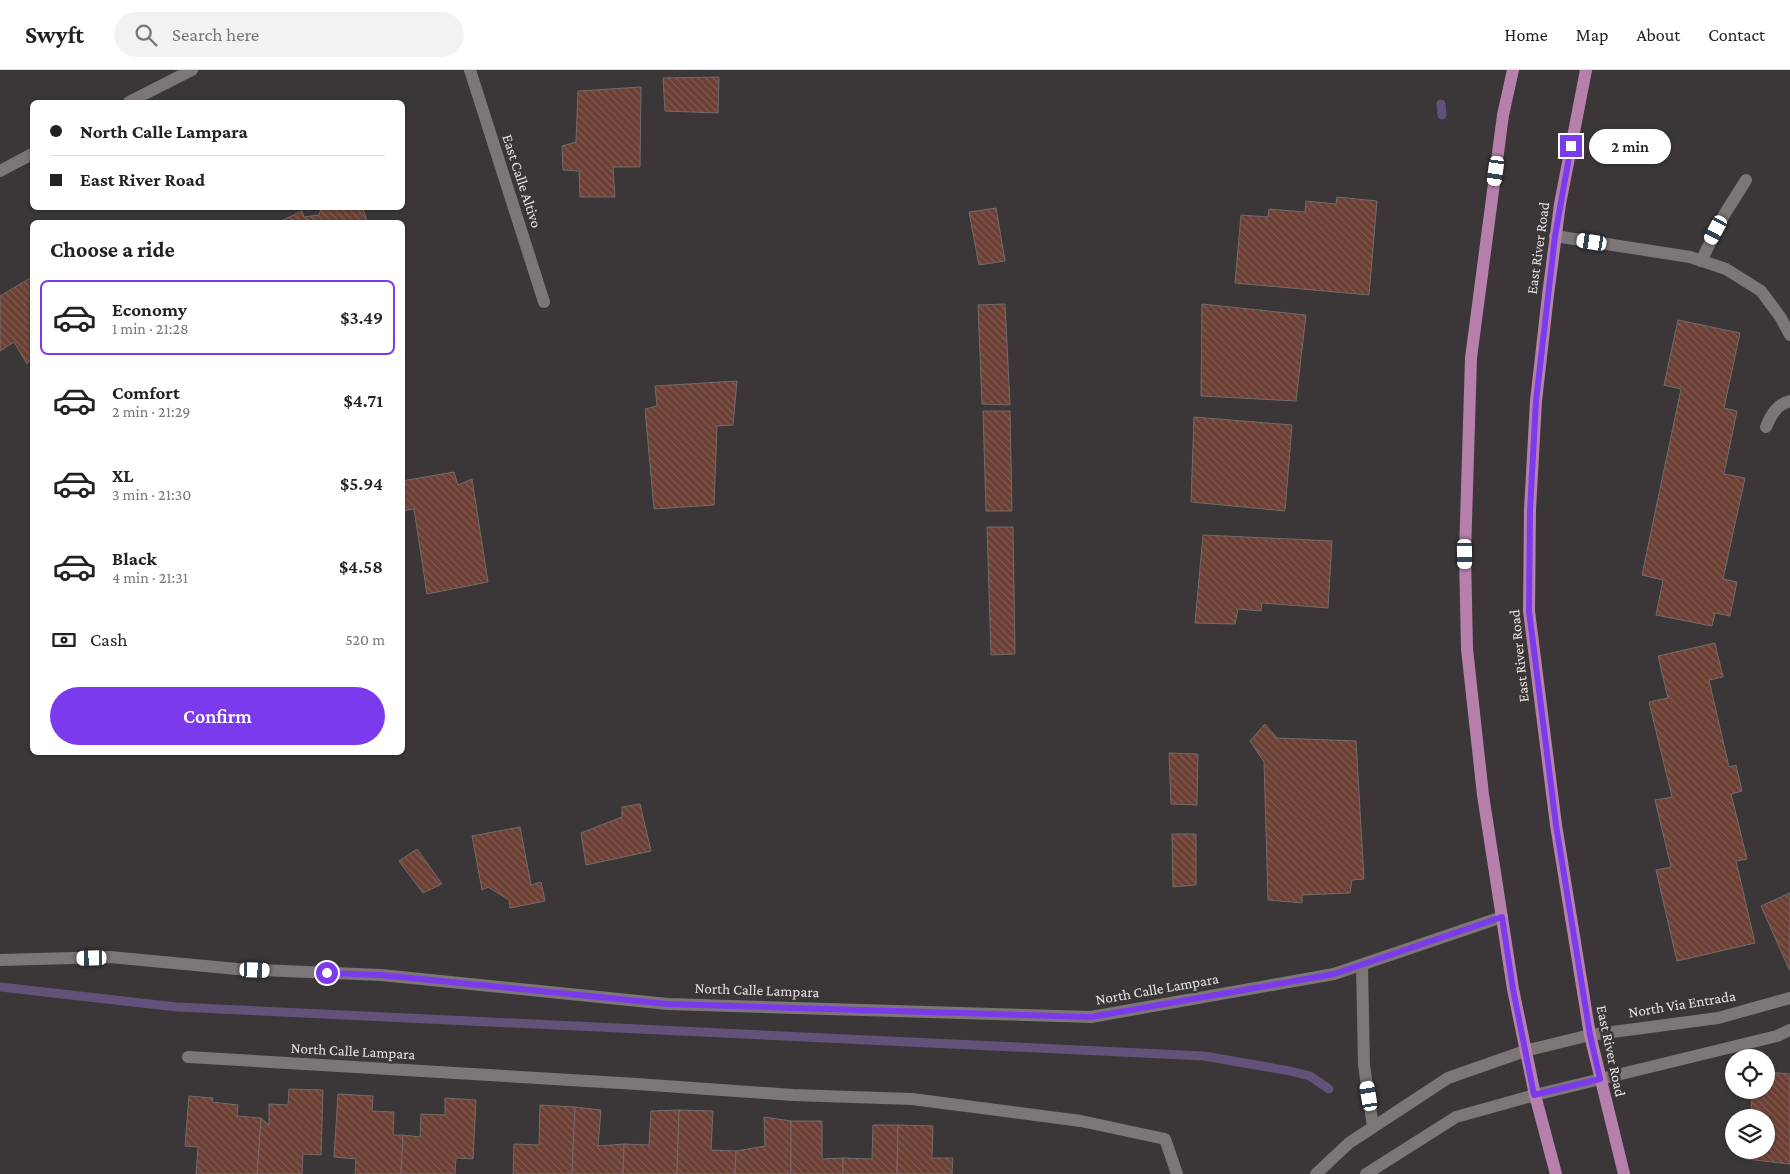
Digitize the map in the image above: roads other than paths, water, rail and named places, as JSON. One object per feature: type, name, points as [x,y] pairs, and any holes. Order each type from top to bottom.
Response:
[{"type":"main road","points":[[1513,70],[1503,114],[1471,358],[1465,554],[1467,649],[1483,795],[1502,917],[1534,1095],[1556,1174]]},
{"type":"main road","name":"East River Road","points":[[1586,70],[1555,236],[1536,401],[1530,510],[1529,611],[1556,825],[1590,1035],[1624,1174]]},
{"type":"street","points":[[133,100],[192,70]]},
{"type":"street","name":"East Calle Altivo","points":[[470,70],[544,302]]},
{"type":"street","points":[[0,172],[30,155]]},
{"type":"street","points":[[1700,261],[1724,215],[1746,180]]},
{"type":"street","points":[[1555,236],[1690,257],[1726,269],[1761,292],[1781,318],[1790,335]]},
{"type":"street","points":[[1766,427],[1774,410],[1781,404],[1790,401]]},
{"type":"street","name":"North Calle Lampara","points":[[0,960],[110,957],[237,969],[381,975],[668,1004],[1091,1017],[1334,974],[1502,917]]},
{"type":"street","points":[[1362,965],[1364,1065],[1373,1127]]},
{"type":"street","name":"North Via Entrada","points":[[1316,1174],[1349,1143],[1448,1078],[1525,1051],[1590,1035],[1718,1018],[1790,998]]},
{"type":"street","points":[[1366,1174],[1456,1117],[1534,1095],[1777,1036],[1790,1030]]},
{"type":"street","name":"North Calle Lampara","points":[[188,1057],[617,1082],[793,1095],[912,1100],[1080,1121],[1165,1139],[1177,1174]]},
{"type":"waterway","points":[[1441,104],[1442,115]]},
{"type":"waterway","points":[[0,987],[177,1007],[1204,1056],[1310,1076],[1329,1089]]}]
